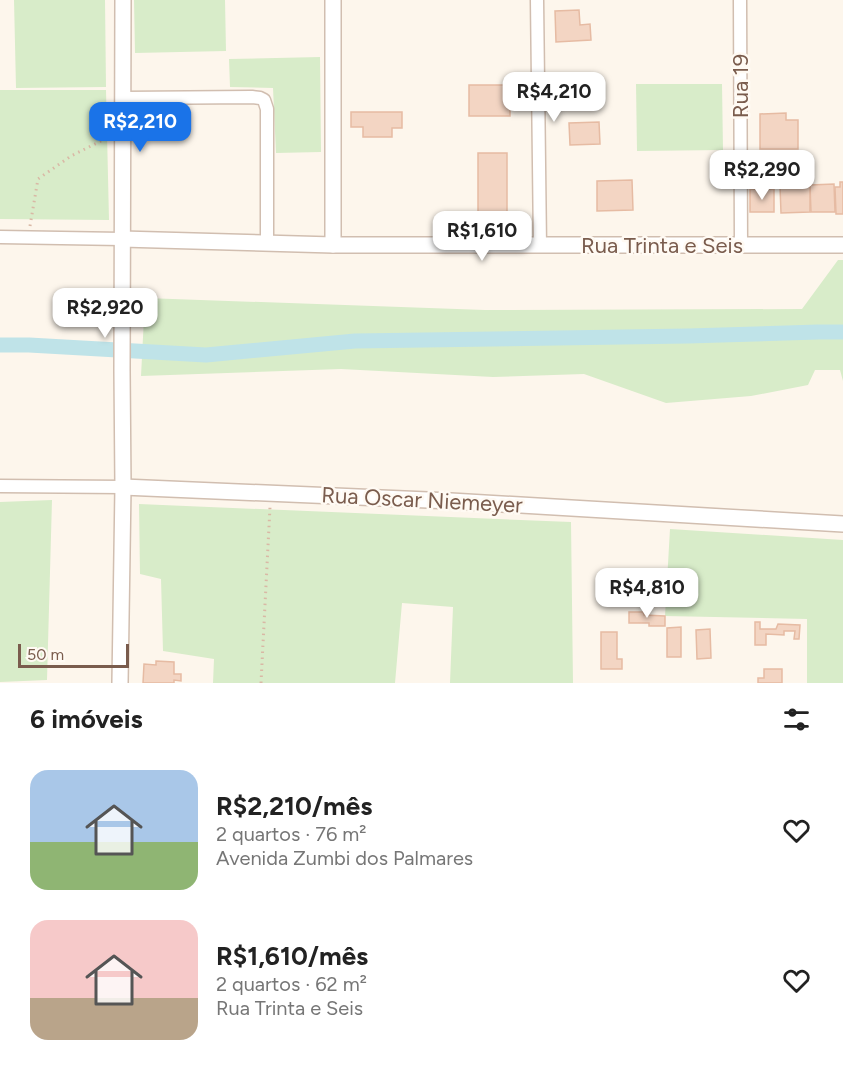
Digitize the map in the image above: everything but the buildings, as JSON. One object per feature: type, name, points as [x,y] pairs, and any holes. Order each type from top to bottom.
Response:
[{"type":"street","points":[[120,683],[123,487],[123,0]]},
{"type":"street","points":[[333,0],[333,245]]},
{"type":"street","points":[[537,0],[540,246]]},
{"type":"street","name":"Rua 19","points":[[740,0],[741,244]]},
{"type":"street","points":[[124,98],[252,97],[264,100],[267,109],[267,242]]},
{"type":"street","points":[[0,237],[122,239]]},
{"type":"street","name":"Rua Trinta e Seis","points":[[122,239],[333,245],[843,244]]},
{"type":"street","name":"Rua Oscar Niemeyer","points":[[0,486],[123,487],[463,501],[843,524]]},
{"type":"path","points":[[28,236],[38,179],[71,156],[124,130]]},
{"type":"path","points":[[261,683],[270,493]]},
{"type":"green space","points":[[14,0],[105,0],[106,87],[16,88]]},
{"type":"green space","points":[[134,0],[225,0],[226,51],[135,53]]},
{"type":"green space","points":[[320,57],[321,152],[276,153],[273,88],[230,87],[229,59]]},
{"type":"green space","points":[[636,84],[722,84],[723,150],[637,151]]},
{"type":"green space","points":[[0,90],[106,90],[109,220],[0,219]]},
{"type":"green space","points":[[838,260],[843,260],[843,381],[840,370],[815,370],[808,385],[751,396],[666,403],[584,374],[493,377],[341,369],[141,376],[145,298],[485,310],[802,309]]},
{"type":"green space","points":[[52,500],[47,680],[0,682],[0,502]]},
{"type":"green space","points":[[139,504],[571,522],[573,683],[450,683],[453,607],[402,603],[395,683],[213,683],[214,659],[163,651],[161,579],[140,574]]},
{"type":"green space","points":[[670,529],[843,540],[843,683],[807,683],[807,619],[665,616]]},
{"type":"waterway","points":[[0,345],[206,355],[355,341],[843,332]]}]
